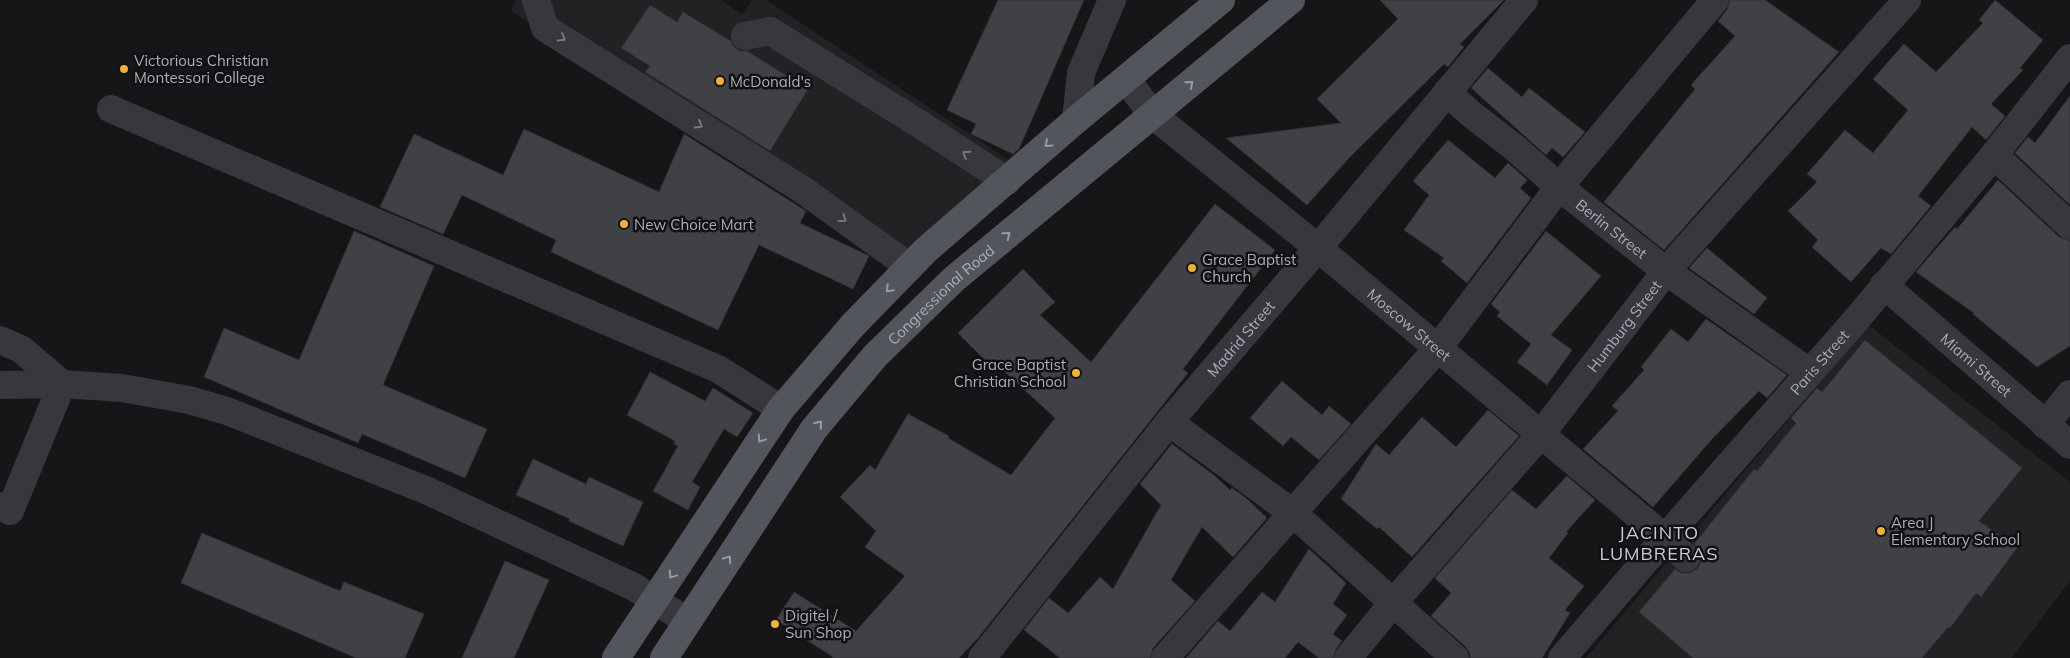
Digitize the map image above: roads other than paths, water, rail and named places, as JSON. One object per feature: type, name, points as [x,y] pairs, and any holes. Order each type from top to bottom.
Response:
[{"type":"main road","points":[[616,658],[781,409],[854,325],[926,250],[1076,120],[1222,0]]},
{"type":"main road","name":"Congressional Road","points":[[664,658],[687,620],[814,429],[875,356],[954,278],[1292,0]]},
{"type":"street","points":[[536,0],[545,28],[803,190],[910,267]]},
{"type":"street","points":[[1076,120],[1080,73],[1112,0]]},
{"type":"street","name":"Madrid Street","points":[[982,658],[1169,422],[1318,248],[1524,0]]},
{"type":"street","points":[[1165,658],[1294,514],[1438,348],[1559,187],[1715,0]]},
{"type":"street","name":"Humburg Street","points":[[1348,658],[1393,603],[1541,434],[1666,271],[1907,0]]},
{"type":"street","points":[[745,36],[770,31],[1007,181]]},
{"type":"street","name":"Paris Street","points":[[1562,658],[1856,320],[1994,155],[2070,58]]},
{"type":"street","name":"Moscow Street","points":[[1126,79],[1153,115],[1318,248],[1665,538],[1686,558]]},
{"type":"street","name":"Berlin Street","points":[[1447,92],[1559,187],[1666,271],[1809,372]]},
{"type":"street","points":[[111,109],[718,369],[781,409]]},
{"type":"street","points":[[1994,155],[2070,226]]},
{"type":"street","name":"Miami Street","points":[[1884,285],[2070,445]]},
{"type":"street","points":[[0,340],[21,349],[62,384]]},
{"type":"street","points":[[0,385],[62,384],[122,388],[189,400],[227,411],[428,491],[634,588],[687,620]]},
{"type":"street","points":[[0,506],[10,511],[62,384]]},
{"type":"street","points":[[2045,425],[2070,394]]},
{"type":"street","points":[[1169,422],[1294,514],[1455,658]]},
{"type":"place","name":"Victorious Christian Montessori College","points":[[124,69]]},
{"type":"place","name":"McDonald's","points":[[720,81]]},
{"type":"place","name":"New Choice Mart","points":[[624,224]]},
{"type":"place","name":"Grace Baptist Church","points":[[1192,268]]},
{"type":"place","name":"Grace Baptist Christian School","points":[[1076,373]]},
{"type":"place","name":"Area J Elementary School","points":[[1881,531]]},
{"type":"place","name":"Digitel / Sun Shop","points":[[775,624]]},
{"type":"district","name":"JACINTO LUMBRERAS","points":[[1659,542]]}]
